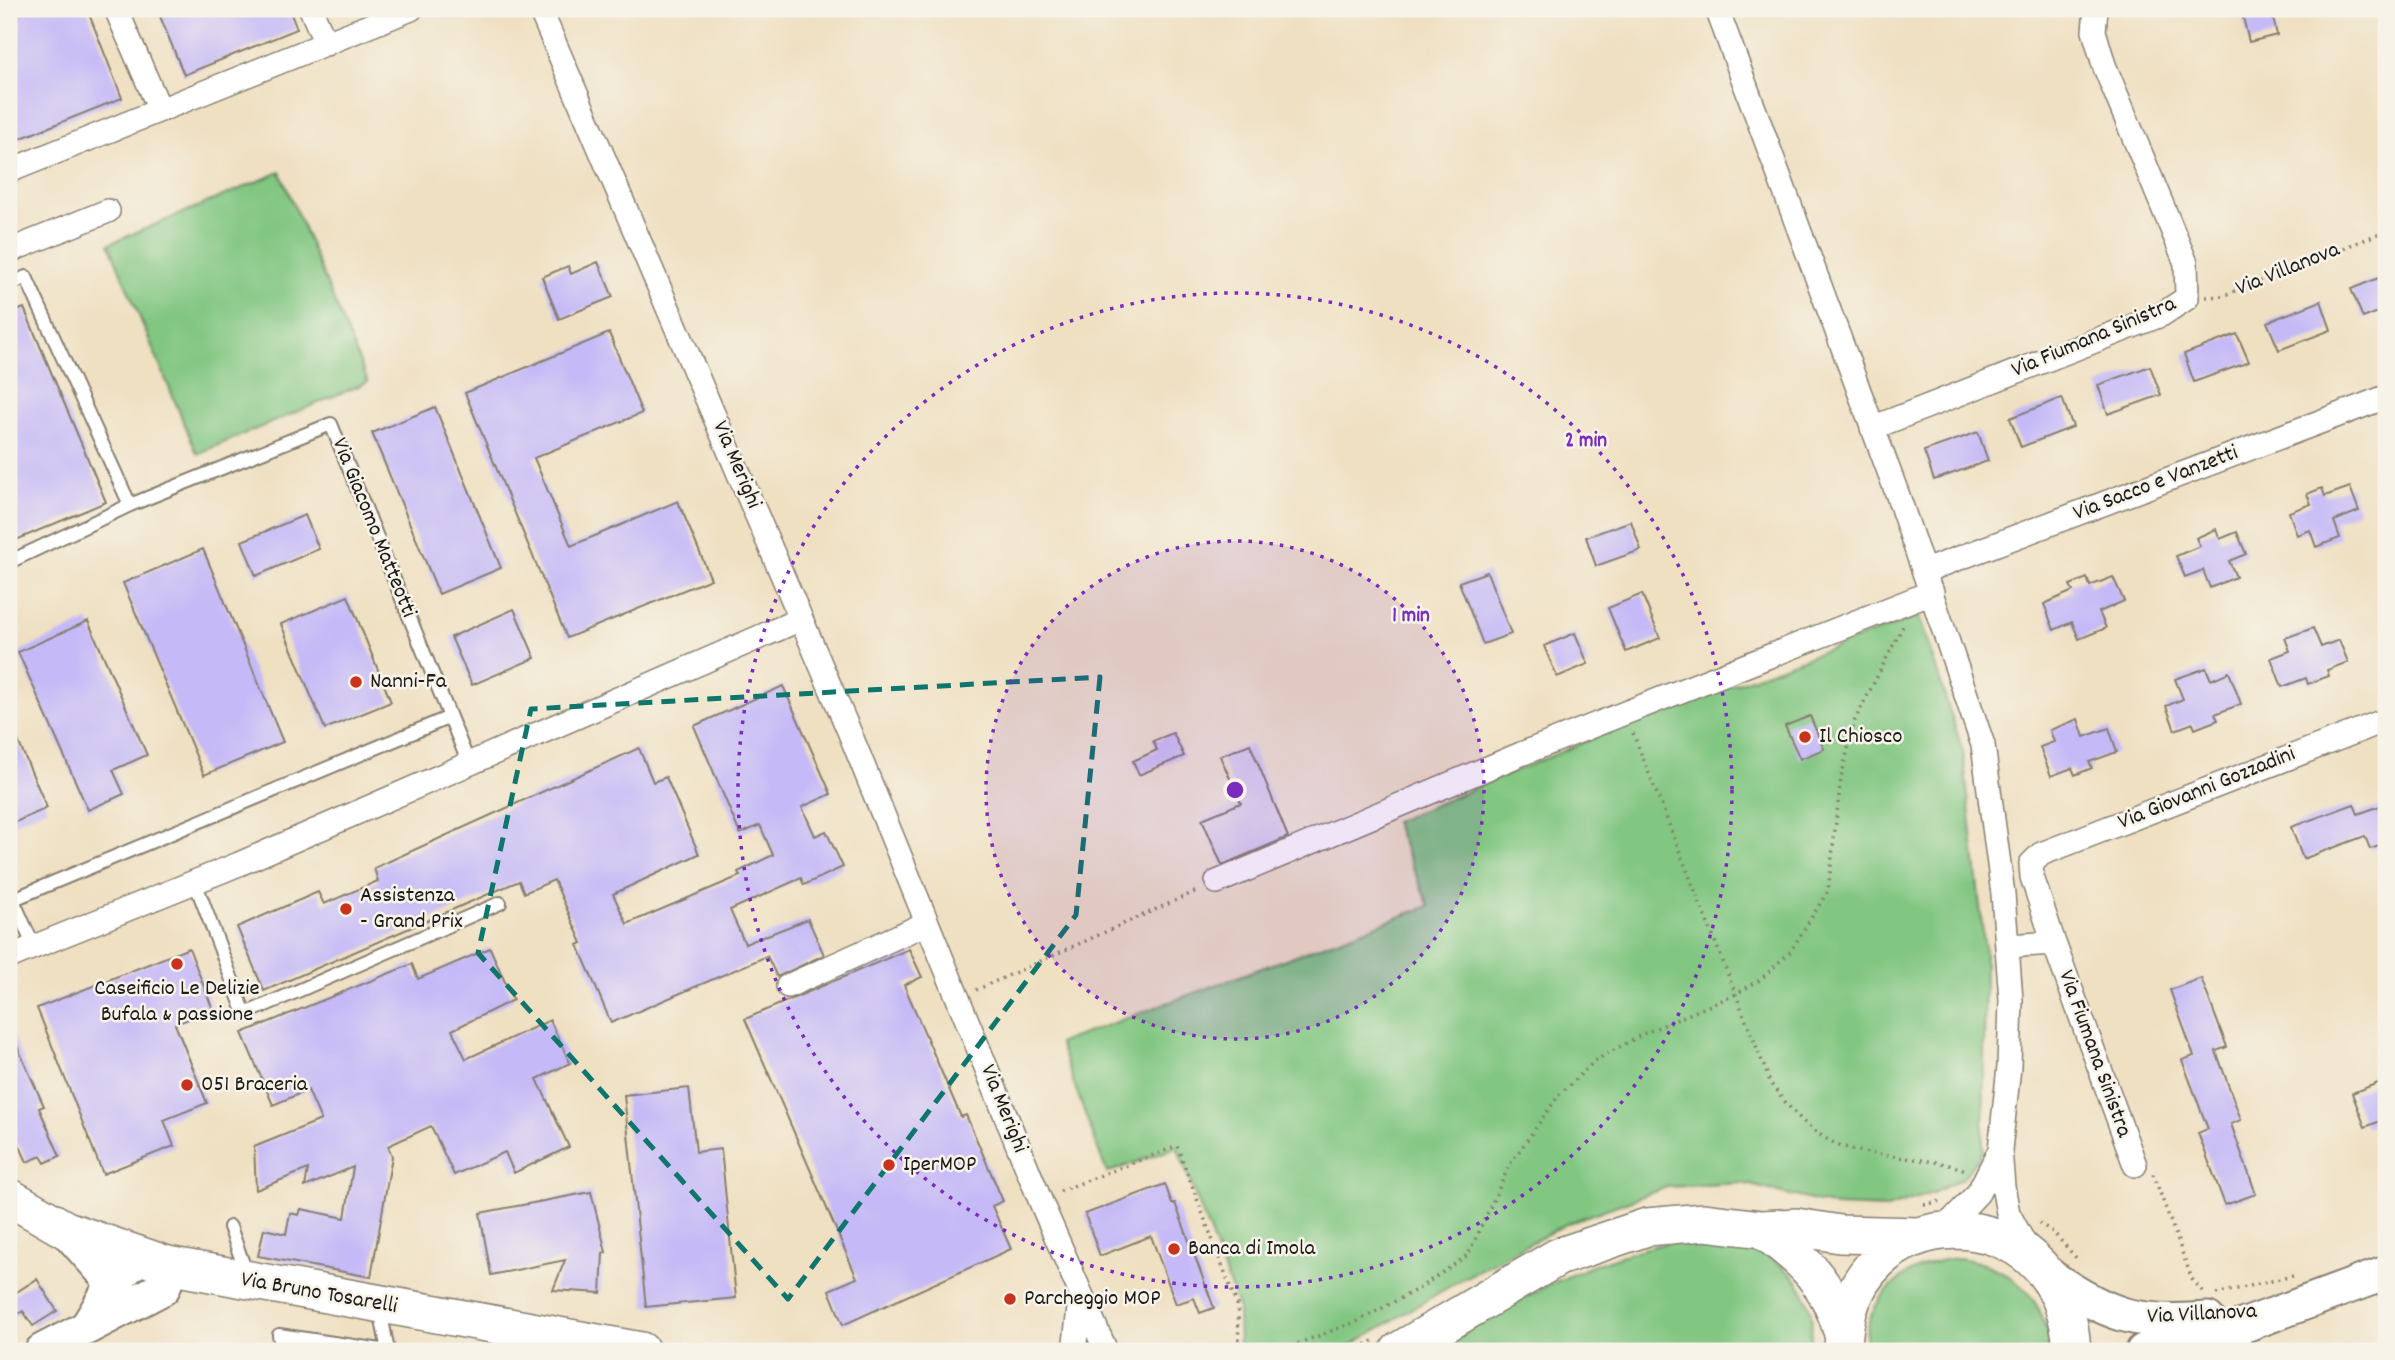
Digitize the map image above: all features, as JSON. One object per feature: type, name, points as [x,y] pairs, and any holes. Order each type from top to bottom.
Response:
[{"type":"main road","name":"Via Bruno Tosarelli","points":[[9,1197],[66,1230],[156,1262],[379,1306],[500,1339],[636,1351]]},
{"type":"main road","points":[[1399,1351],[1558,1257],[1619,1234],[1671,1223],[1704,1222],[1762,1229],[1796,1227],[1840,1234],[1975,1231],[1995,1237],[2041,1266],[2063,1300],[2071,1326],[2072,1351]]},
{"type":"main road","points":[[1762,1229],[1811,1268],[1838,1314],[1843,1343]]},
{"type":"main road","points":[[66,1230],[112,1282]]},
{"type":"main road","points":[[1843,1343],[1855,1292],[1867,1273],[1882,1257],[1932,1233]]},
{"type":"main road","points":[[42,1351],[163,1288],[156,1262],[122,1269],[88,1325]]},
{"type":"main road","name":"Via Villanova","points":[[2041,1266],[2085,1300],[2138,1320],[2163,1322],[2280,1311]]},
{"type":"main road","name":"Via Villanova","points":[[2143,1351],[2207,1339],[2386,1273]]},
{"type":"street","points":[[116,9],[160,110]]},
{"type":"street","points":[[311,9],[326,44]]},
{"type":"street","points":[[9,172],[411,9]]},
{"type":"street","name":"Via Merighi","points":[[540,9],[802,619],[1043,1207],[1106,1351]]},
{"type":"street","points":[[1717,9],[1928,581],[1983,745],[2003,894],[2011,1000],[2009,1067],[2000,1150],[2008,1213],[2041,1266]]},
{"type":"street","name":"Via Fiumana Sinistra","points":[[1872,428],[2161,314],[2187,298],[2186,263],[2104,65],[2094,31],[2096,9]]},
{"type":"street","points":[[9,251],[108,211]]},
{"type":"street","name":"Via Sacco e Vanzetti","points":[[1217,882],[1625,712],[1910,600],[1928,581],[2386,397]]},
{"type":"street","points":[[9,957],[195,882],[802,619]]},
{"type":"street","name":"Via Giovanni Gozzadini","points":[[2031,864],[2041,854],[2386,720]]},
{"type":"street","name":"Via Fiumana Sinistra","points":[[2031,864],[2032,877],[2054,943],[2133,1161]]},
{"type":"street","points":[[788,986],[928,923]]},
{"type":"street","name":"Via Fiumana Sinistra","points":[[2007,946],[2054,943]]},
{"type":"street","points":[[1932,1233],[1978,1193],[2000,1150]]},
{"type":"street","points":[[1073,1351],[1080,1294]]},
{"type":"lane","points":[[9,285],[26,277],[130,505],[9,562]]},
{"type":"lane","name":"Via Giacomo Matteotti","points":[[130,505],[331,424],[469,764]]},
{"type":"lane","points":[[34,947],[11,900],[450,717]]},
{"type":"lane","points":[[195,882],[245,1014],[500,903]]},
{"type":"lane","points":[[230,1227],[249,1282]]},
{"type":"lane","points":[[282,1351],[279,1335],[388,1351],[379,1306]]},
{"type":"path","name":"Via Villanova","points":[[2187,298],[2222,296],[2386,231]]},
{"type":"path","points":[[1278,1351],[1358,1321],[1418,1289],[1468,1255],[1510,1164],[1559,1095],[1596,1060],[1643,1034],[1736,994],[1761,979],[1790,952],[1828,891],[1841,778],[1855,720],[1892,652],[1910,600]]},
{"type":"path","points":[[1625,712],[1771,1084],[1793,1113],[1826,1139],[1848,1148],[1949,1163],[1975,1174]]},
{"type":"path","points":[[958,998],[1217,882]]},
{"type":"path","points":[[1043,1207],[1059,1192],[1177,1146],[1238,1307],[1239,1351]]},
{"type":"path","points":[[2133,1161],[2146,1153],[2192,1279],[2206,1296],[2302,1274]]},
{"type":"path","points":[[2033,1219],[2053,1232],[2086,1269]]},
{"type":"highlighted area","points":[[1100,677],[1076,915],[788,1299],[478,953],[531,709]]},
{"type":"green space","points":[[280,172],[368,382],[197,454],[109,244]]},
{"type":"green space","points":[[1919,616],[1963,752],[1985,952],[1983,1151],[1963,1178],[1935,1192],[1887,1208],[1835,1206],[1742,1183],[1667,1187],[1568,1223],[1462,1279],[1341,1351],[1239,1351],[1238,1307],[1177,1147],[1107,1173],[1059,1043],[1429,906],[1394,822],[1637,720]]},
{"type":"green space","points":[[1676,1241],[1737,1246],[1774,1260],[1789,1272],[1801,1288],[1810,1308],[1810,1351],[1432,1351],[1520,1300],[1579,1271],[1642,1249]]},
{"type":"green space","points":[[1959,1258],[1994,1268],[2022,1287],[2041,1315],[2048,1351],[1865,1351],[1872,1314],[1892,1285],[1923,1266]]},
{"type":"building","points":[[9,9],[87,9],[122,98],[9,143]]},
{"type":"building","points":[[157,9],[289,9],[297,29],[184,75]]},
{"type":"building","points":[[2241,9],[2271,9],[2277,35],[2249,42]]},
{"type":"building","points":[[598,262],[613,297],[559,319],[542,277],[568,266],[571,274]]},
{"type":"building","points":[[2386,275],[2386,309],[2363,318],[2351,289]]},
{"type":"building","points":[[2321,301],[2331,330],[2279,350],[2267,322]]},
{"type":"building","points":[[24,308],[106,502],[9,543],[9,314]]},
{"type":"building","points":[[609,333],[642,413],[534,458],[571,546],[678,501],[711,579],[567,638],[465,393]]},
{"type":"building","points":[[2237,334],[2249,362],[2194,382],[2184,354]]},
{"type":"building","points":[[2150,366],[2161,395],[2108,414],[2098,385]]},
{"type":"building","points":[[2062,398],[2073,427],[2021,447],[2010,418]]},
{"type":"building","points":[[435,407],[501,568],[439,594],[372,433]]},
{"type":"building","points":[[1978,432],[1988,461],[1934,480],[1924,451]]},
{"type":"building","points":[[2350,487],[2359,511],[2334,521],[2340,538],[2316,547],[2310,530],[2297,535],[2289,512],[2311,504],[2307,494],[2322,488],[2325,496]]},
{"type":"building","points":[[305,515],[319,549],[256,576],[242,541]]},
{"type":"building","points":[[1631,521],[1641,550],[1596,566],[1586,537]]},
{"type":"building","points":[[2216,529],[2220,539],[2237,532],[2246,554],[2229,561],[2236,577],[2210,588],[2203,570],[2185,577],[2176,556],[2200,546],[2196,538]]},
{"type":"building","points":[[203,549],[283,742],[204,775],[123,583]]},
{"type":"building","points":[[1487,572],[1511,634],[1483,644],[1459,582]]},
{"type":"building","points":[[2113,577],[2124,601],[2099,612],[2106,628],[2079,639],[2072,622],[2054,630],[2044,604],[2073,591],[2070,585],[2087,578],[2090,586]]},
{"type":"building","points":[[1642,594],[1660,638],[1626,652],[1608,608]]},
{"type":"building","points":[[348,596],[391,702],[325,729],[281,624]]},
{"type":"building","points":[[514,609],[535,658],[472,685],[451,637]]},
{"type":"building","points":[[88,621],[147,755],[113,770],[124,794],[88,810],[18,652]]},
{"type":"building","points":[[2313,628],[2321,647],[2339,640],[2348,662],[2327,670],[2329,676],[2308,684],[2306,678],[2282,687],[2271,658],[2290,651],[2285,638]]},
{"type":"building","points":[[1575,633],[1588,664],[1557,677],[1544,646]]},
{"type":"building","points":[[2206,668],[2211,680],[2229,672],[2241,704],[2215,714],[2218,720],[2195,729],[2193,723],[2175,730],[2166,706],[2183,699],[2175,679]]},
{"type":"building","points":[[783,686],[831,794],[802,807],[815,836],[826,831],[843,867],[804,885],[801,878],[730,910],[745,944],[808,919],[824,955],[777,977],[767,956],[611,1023],[578,945],[582,943],[554,880],[524,893],[519,881],[264,991],[237,927],[318,892],[324,904],[378,881],[374,868],[639,748],[653,782],[666,777],[699,854],[613,894],[627,924],[740,876],[738,872],[773,855],[760,825],[740,834],[694,726]]},
{"type":"building","name":"Il Chiosco","points":[[1810,716],[1824,749],[1800,759],[1785,726]]},
{"type":"building","points":[[2078,719],[2084,737],[2109,728],[2117,752],[2089,762],[2092,768],[2075,775],[2072,768],[2051,776],[2040,747],[2054,742],[2050,730]]},
{"type":"building","points":[[9,720],[47,808],[9,825]]},
{"type":"building","points":[[1173,733],[1184,756],[1139,775],[1133,761],[1157,750],[1153,741]]},
{"type":"building","points":[[1250,744],[1288,837],[1222,865],[1202,819],[1241,803],[1220,756]]},
{"type":"building","points":[[2354,804],[2358,814],[2386,804],[2386,844],[2370,849],[2365,836],[2303,859],[2291,827]]},
{"type":"building","points":[[189,948],[213,1010],[175,1024],[207,1103],[164,1120],[174,1146],[103,1174],[37,1008]]},
{"type":"building","points":[[490,948],[513,1000],[452,1030],[466,1059],[550,1020],[570,1063],[537,1079],[569,1147],[514,1173],[505,1152],[454,1175],[431,1126],[388,1146],[392,1156],[371,1277],[258,1256],[264,1229],[286,1234],[290,1213],[299,1215],[301,1209],[345,1218],[353,1167],[305,1187],[308,1169],[256,1190],[254,1147],[321,1120],[308,1090],[273,1105],[242,1033],[412,964],[418,979]]},
{"type":"building","points":[[909,949],[922,977],[904,985],[961,1117],[966,1115],[1003,1201],[992,1206],[1011,1249],[843,1325],[829,1290],[857,1278],[745,1019]]},
{"type":"building","points":[[2201,978],[2227,1047],[2216,1051],[2241,1120],[2231,1124],[2256,1194],[2225,1205],[2198,1133],[2208,1129],[2182,1060],[2194,1056],[2170,990]]},
{"type":"building","points":[[9,1028],[44,1106],[39,1108],[60,1156],[45,1163],[41,1156],[27,1162],[19,1144],[15,1146],[9,1132]]},
{"type":"building","points":[[2386,1080],[2386,1119],[2365,1127],[2352,1093]]},
{"type":"building","points":[[689,1088],[696,1152],[721,1149],[736,1298],[646,1307],[624,1095]]},
{"type":"building","name":"Banca di Imola","points":[[1165,1184],[1172,1204],[1175,1203],[1214,1308],[1200,1313],[1194,1298],[1176,1304],[1151,1236],[1100,1256],[1085,1214]]},
{"type":"building","points":[[591,1192],[606,1252],[603,1253],[601,1293],[553,1290],[565,1260],[491,1275],[480,1213]]},
{"type":"building","points":[[37,1279],[57,1311],[33,1326],[23,1311],[9,1320],[9,1297]]},
{"type":"place","name":"Nanni-Fa","points":[[356,682]]},
{"type":"place","name":"Il Chiosco","points":[[1805,737]]},
{"type":"place","name":"Assistenza - Grand Prix","points":[[346,909]]},
{"type":"place","name":"Caseificio Le Delizie Bufala & passione","points":[[177,964]]},
{"type":"place","name":"051 Braceria","points":[[187,1085]]},
{"type":"place","name":"IperMOP","points":[[889,1165]]},
{"type":"place","name":"Banca di Imola","points":[[1174,1249]]},
{"type":"place","name":"Parcheggio MOP","points":[[1010,1299]]}]
